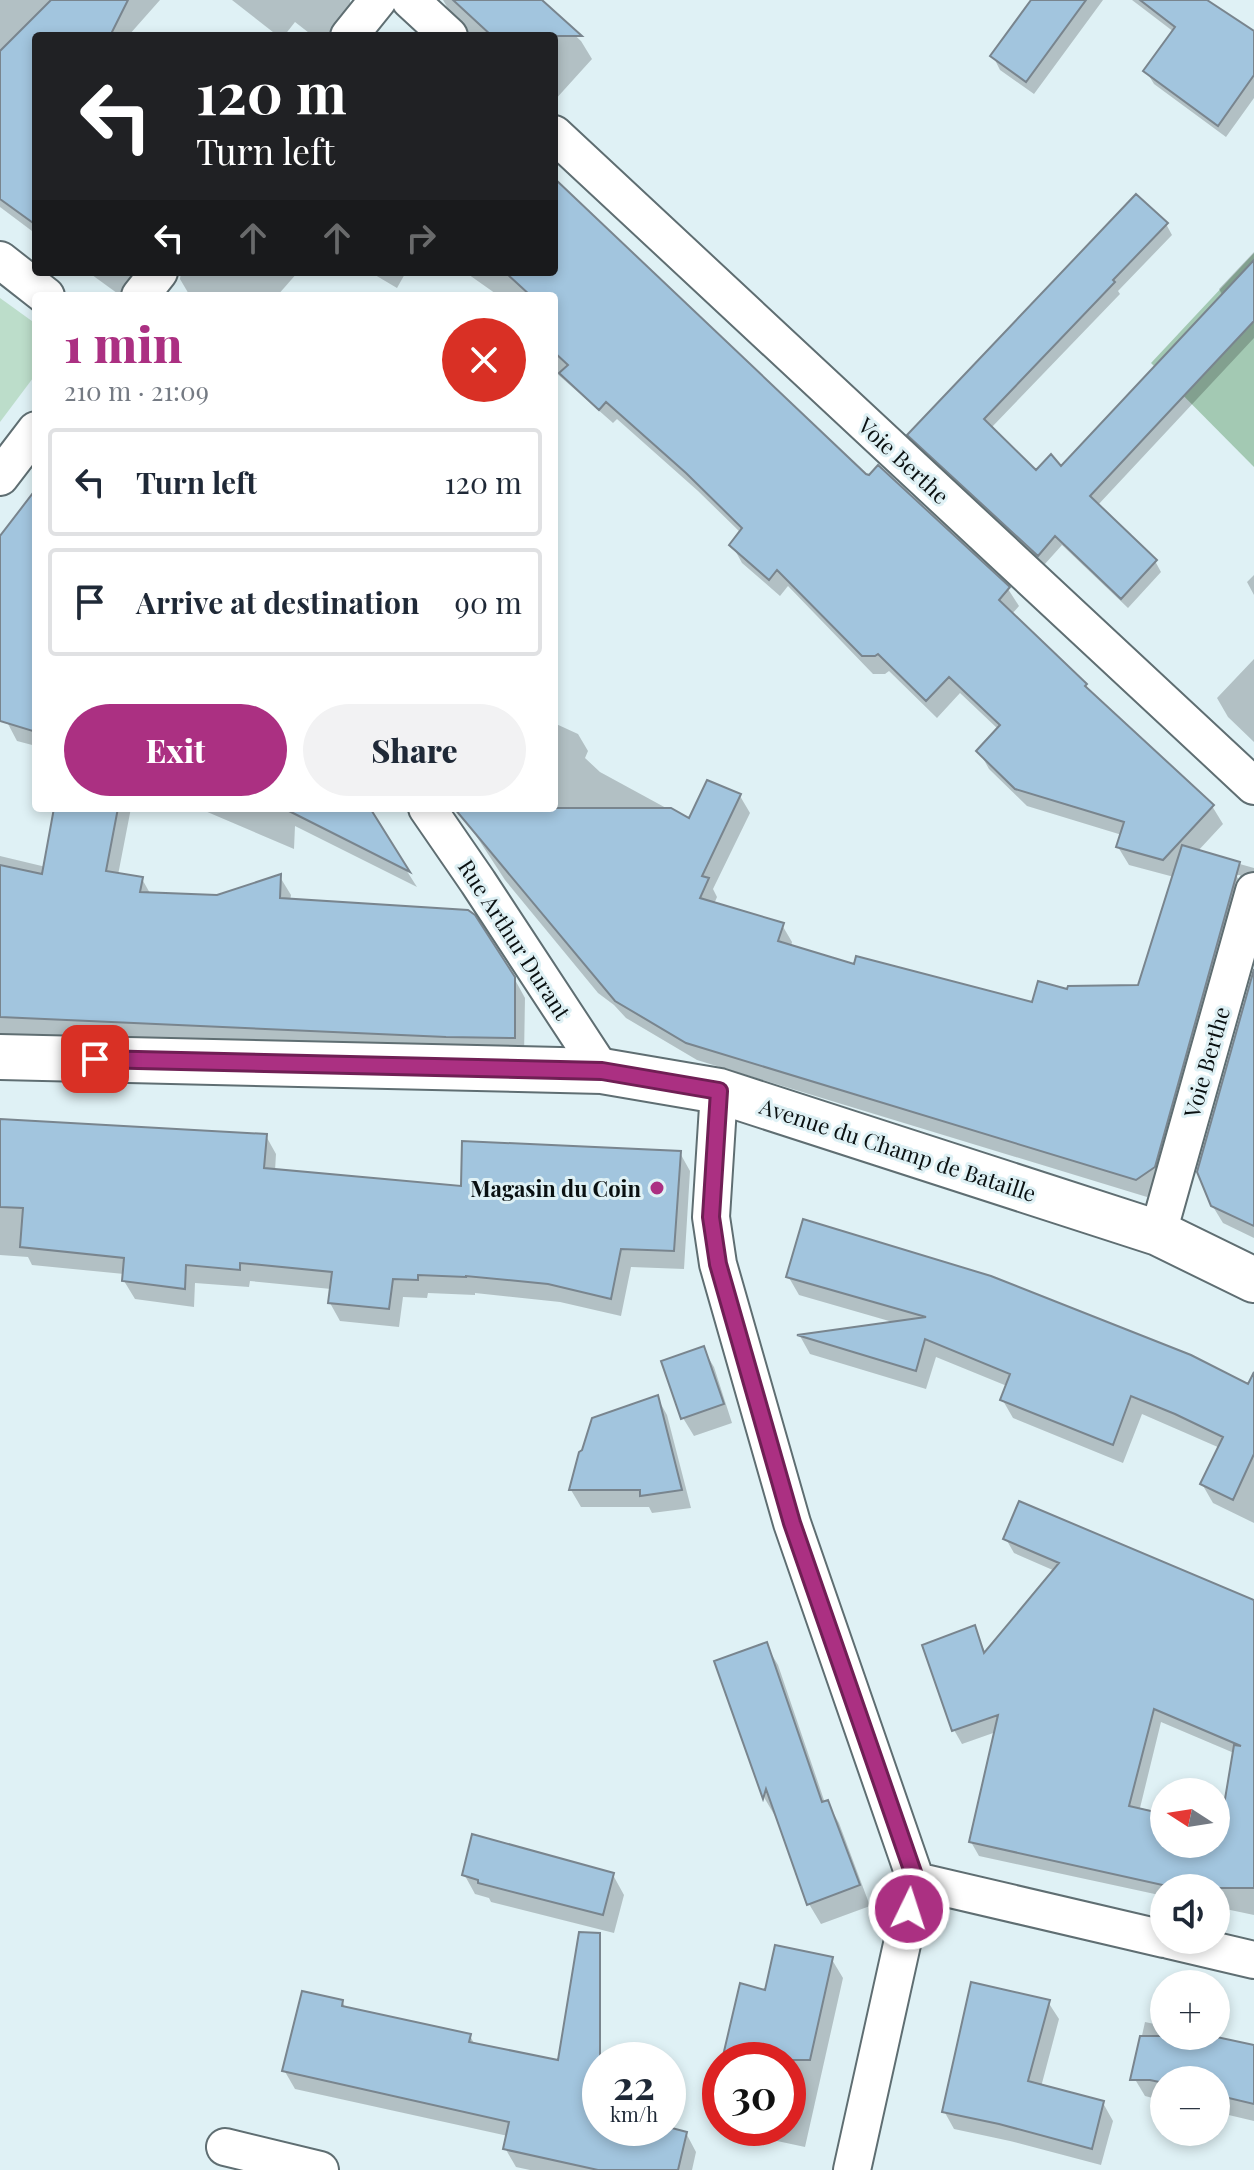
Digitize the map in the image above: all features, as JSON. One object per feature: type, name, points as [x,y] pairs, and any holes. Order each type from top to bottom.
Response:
[{"type":"street","points":[[352,32],[378,0]]},
{"type":"street","points":[[410,0],[445,32]]},
{"type":"street","name":"Voie Berthe","points":[[558,138],[1254,786]]},
{"type":"street","points":[[0,260],[41,292]]},
{"type":"street","points":[[143,292],[156,276]]},
{"type":"street","points":[[0,477],[32,435]]},
{"type":"street","name":"Rue Arthur Durant","points":[[430,812],[602,1071]]},
{"type":"street","name":"Voie Berthe","points":[[1158,1233],[1254,891]]},
{"type":"street","name":"Avenue du Champ de Bataille","points":[[0,1057],[602,1071],[719,1091],[1158,1233],[1254,1280]]},
{"type":"street","points":[[719,1091],[711,1217],[718,1264],[792,1523],[916,1881],[852,2170]]},
{"type":"street","points":[[916,1881],[1150,1935]]},
{"type":"street","points":[[1229,1954],[1254,1960]]},
{"type":"street","points":[[225,2147],[320,2170]]},
{"type":"green space","points":[[1254,253],[1254,467],[1151,363]]},
{"type":"green space","points":[[0,298],[32,321],[32,379],[0,422]]},
{"type":"building","points":[[51,0],[128,0],[112,32],[32,32],[32,222],[0,199],[0,51]]},
{"type":"building","points":[[453,0],[542,0],[582,36],[558,36],[558,32],[488,32]]},
{"type":"building","points":[[1031,0],[1086,0],[1026,82],[990,56]]},
{"type":"building","points":[[1140,0],[1207,0],[1254,31],[1254,75],[1218,126],[1143,71],[1175,27]]},
{"type":"building","points":[[558,182],[866,474],[869,475],[878,465],[1010,587],[999,600],[1087,684],[1085,686],[1214,805],[1163,860],[1116,847],[1124,822],[1015,789],[976,751],[1000,725],[949,677],[926,701],[878,654],[862,656],[777,570],[769,580],[729,545],[742,528],[606,402],[599,410],[559,373],[568,365],[558,356],[558,292],[527,292],[509,276],[558,276]]},
{"type":"building","points":[[1136,194],[1168,223],[984,419],[1036,470],[1051,454],[1061,466],[1254,260],[1254,321],[1090,496],[1157,560],[1121,599],[1055,536],[1038,556],[907,435]]},
{"type":"building","points":[[32,494],[32,731],[0,721],[0,536]]},
{"type":"building","points":[[707,780],[741,794],[702,876],[709,878],[700,898],[784,923],[778,941],[854,964],[856,956],[1032,1002],[1038,981],[1067,989],[1068,986],[1138,985],[1182,845],[1240,862],[1155,1167],[1136,1180],[686,1043],[615,1001],[457,812],[671,808],[689,818]]},
{"type":"building","points":[[53,812],[117,812],[106,871],[143,877],[140,892],[217,895],[281,874],[280,898],[468,910],[475,915],[515,977],[515,1038],[0,1017],[0,865],[42,874]]},
{"type":"building","points":[[291,812],[372,812],[410,872]]},
{"type":"building","points":[[1254,969],[1254,1226],[1211,1206],[1197,1172]]},
{"type":"building","points":[[0,1119],[267,1134],[264,1168],[461,1186],[462,1141],[681,1151],[674,1251],[621,1249],[611,1299],[548,1284],[418,1275],[418,1280],[393,1279],[389,1309],[328,1303],[332,1272],[240,1263],[240,1270],[186,1265],[185,1289],[122,1281],[124,1258],[20,1247],[23,1208],[0,1207]]},
{"type":"building","points":[[803,1219],[991,1276],[1191,1355],[1248,1384],[1254,1372],[1254,1454],[1233,1500],[1200,1484],[1223,1437],[1131,1396],[1113,1445],[1000,1400],[1010,1374],[925,1339],[916,1371],[797,1335],[926,1317],[786,1277]]},
{"type":"building","points":[[704,1346],[724,1404],[681,1419],[661,1361]]},
{"type":"building","points":[[658,1395],[682,1490],[640,1496],[640,1490],[569,1490],[592,1418]]},
{"type":"building","points":[[1019,1501],[1254,1600],[1254,1888],[1230,1888],[1230,1874],[1150,1874],[1150,1882],[969,1842],[998,1715],[952,1731],[922,1645],[975,1625],[984,1653],[1059,1563],[1003,1539]]},
{"type":"building","points":[[767,1642],[822,1802],[828,1800],[860,1885],[807,1905],[766,1789],[763,1799],[714,1661]]},
{"type":"building","points":[[472,1834],[614,1873],[603,1915],[478,1883],[478,1880],[462,1875]]},
{"type":"building","points":[[579,1932],[600,1933],[600,2042],[582,2042],[582,2146],[684,2146],[678,2170],[598,2170],[503,2149],[509,2122],[282,2071],[302,1991],[343,2000],[342,2006],[471,2034],[469,2042],[558,2060]]},
{"type":"building","points":[[775,1945],[833,1957],[810,2060],[806,2060],[806,2042],[726,2042],[740,1983],[765,1990]]},
{"type":"building","points":[[971,1982],[1050,2000],[1028,2081],[1104,2101],[1092,2149],[942,2112]]},
{"type":"building","points":[[1140,2036],[1150,2036],[1150,2050],[1230,2050],[1230,2040],[1254,2045],[1254,2104],[1230,2098],[1230,2066],[1150,2066],[1150,2080],[1130,2080]]},
{"type":"place","name":"Magasin du Coin","points":[[657,1188]]},
{"type":"route","points":[[95,1059],[602,1071],[719,1091],[711,1217],[718,1264],[792,1523],[916,1881],[909,1909]]}]
